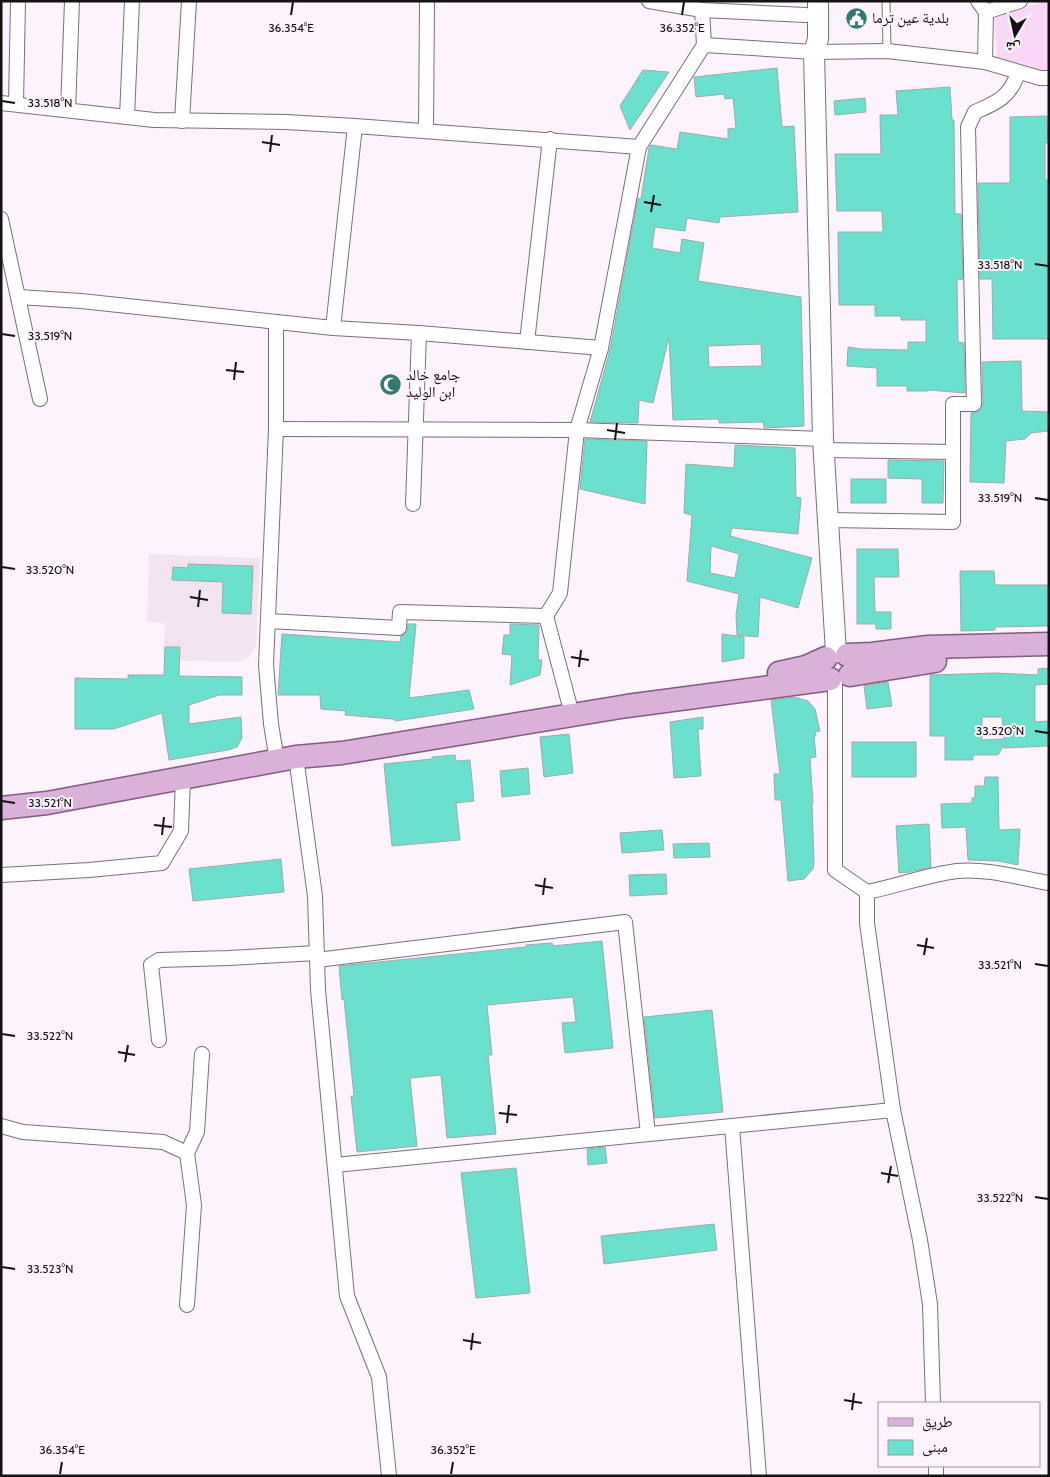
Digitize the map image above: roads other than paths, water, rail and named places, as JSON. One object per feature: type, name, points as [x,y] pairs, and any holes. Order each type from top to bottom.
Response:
[{"type":"main road","points":[[1,808],[47,803],[286,759],[342,753],[627,706],[837,667],[929,654],[1049,644]]},
{"type":"main road","points":[[929,654],[960,659],[1049,655]]},
{"type":"main road","points":[[286,759],[320,746],[360,737],[569,703],[784,672],[806,667],[837,667]]},
{"type":"street","points":[[16,104],[18,1]]},
{"type":"street","points":[[68,110],[72,1]]},
{"type":"street","points":[[127,117],[132,1]]},
{"type":"street","points":[[182,121],[189,1]]},
{"type":"street","points":[[426,131],[427,1]]},
{"type":"street","points":[[649,1],[702,10],[810,6],[818,39],[814,52],[823,444],[837,667],[835,870],[867,892],[959,871],[997,874],[1049,884]]},
{"type":"street","points":[[985,62],[982,7],[1020,1]]},
{"type":"street","points":[[569,703],[546,616],[560,592],[577,430],[601,348],[639,147],[704,45],[702,10]]},
{"type":"street","points":[[704,45],[814,52],[887,51],[985,62],[1040,78],[1049,78]]},
{"type":"street","points":[[829,520],[953,522],[953,404],[974,404],[968,127],[974,112],[1000,102],[1015,84],[1018,72]]},
{"type":"street","points":[[1,103],[154,120],[286,122],[550,139],[639,147]]},
{"type":"street","points":[[333,328],[355,126]]},
{"type":"street","points":[[527,342],[550,139]]},
{"type":"street","points":[[1,219],[40,399]]},
{"type":"street","points":[[19,297],[81,301],[333,328],[601,348]]},
{"type":"street","points":[[276,322],[276,429],[266,665],[271,724],[286,759],[315,896],[318,990],[347,1296],[379,1377],[388,1476]]},
{"type":"street","points":[[413,504],[419,333]]},
{"type":"street","points":[[276,429],[577,430],[953,452]]},
{"type":"street","points":[[268,621],[399,628],[400,612],[546,616]]},
{"type":"street","points":[[1,875],[89,870],[162,863],[181,831],[183,778]]},
{"type":"street","points":[[867,892],[867,923],[893,1110],[920,1240],[930,1304],[934,1402]]},
{"type":"street","points":[[159,1040],[151,966],[159,960],[317,956],[625,922],[648,1134]]},
{"type":"street","points":[[187,1305],[194,1205],[187,1153],[197,1132],[202,1054]]},
{"type":"street","points":[[334,1165],[893,1110]]},
{"type":"street","points":[[1,1126],[24,1132],[163,1142],[187,1153]]},
{"type":"street","points":[[732,1126],[759,1476]]},
{"type":"lane","points":[[886,1],[887,51]]},
{"type":"place","name":"بلدية عين ترما","points":[[856,18]]},
{"type":"place","name":"جامع خالد ابن الوليد","points":[[390,384]]}]
